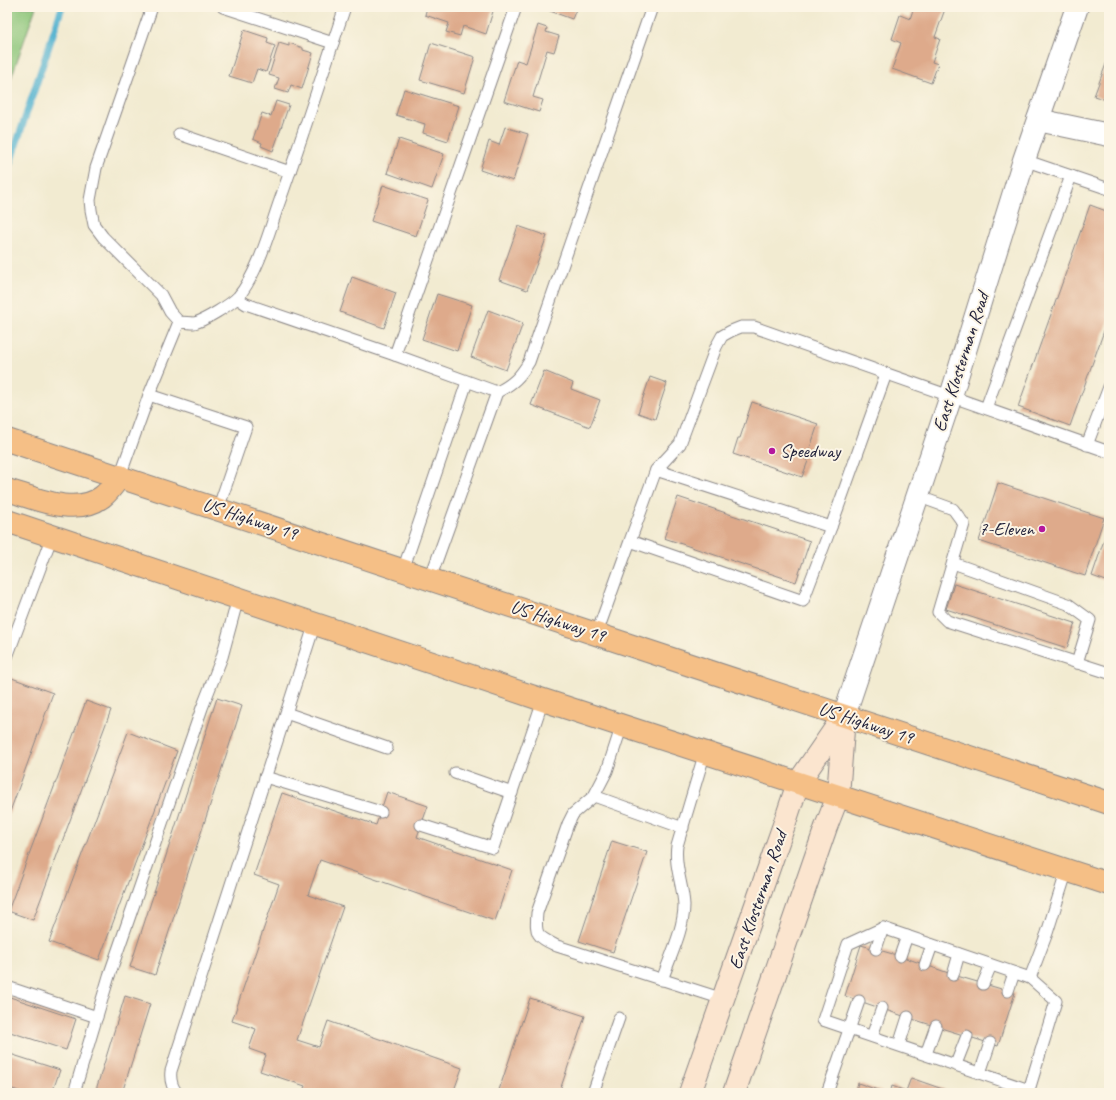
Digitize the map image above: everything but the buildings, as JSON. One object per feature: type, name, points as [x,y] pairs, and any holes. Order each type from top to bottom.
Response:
[{"type":"highway","name":"US Highway 19","points":[[7,440],[1109,802]]},
{"type":"highway","points":[[7,490],[58,505],[81,507],[102,497],[120,476]]},
{"type":"highway","points":[[7,521],[543,700],[1109,884]]},
{"type":"main road","name":"East Klosterman Road","points":[[690,1093],[798,782],[844,716]]},
{"type":"main road","name":"East Klosterman Road","points":[[734,1093],[838,796],[844,716]]},
{"type":"street","name":"East Klosterman Road","points":[[844,716],[951,396],[1024,160],[1077,7]]},
{"type":"street","points":[[1038,120],[1109,135]]},
{"type":"lane","points":[[152,7],[96,168],[90,194],[90,210],[94,225],[103,237],[161,295],[170,312],[179,322],[195,323],[220,310],[237,298],[248,282],[259,259],[290,172],[345,7]]},
{"type":"lane","points":[[223,7],[333,43]]},
{"type":"lane","points":[[395,355],[516,7]]},
{"type":"lane","points":[[430,579],[497,392],[512,384],[523,372],[529,362],[652,7]]},
{"type":"lane","points":[[179,134],[290,172]]},
{"type":"lane","points":[[1024,160],[1109,189]]},
{"type":"lane","points":[[986,408],[1071,176]]},
{"type":"lane","points":[[237,298],[246,304],[497,392]]},
{"type":"lane","points":[[120,476],[149,395],[179,322]]},
{"type":"lane","points":[[597,633],[656,470],[680,444],[716,347],[722,336],[742,327],[754,327],[1109,452]]},
{"type":"lane","points":[[630,541],[803,601],[886,374]]},
{"type":"lane","points":[[403,570],[467,382]]},
{"type":"lane","points":[[1087,445],[1109,387]]},
{"type":"lane","points":[[149,395],[246,428],[218,509]]},
{"type":"lane","points":[[656,470],[831,527]]},
{"type":"lane","points":[[917,496],[953,508],[964,524],[938,612],[947,621],[1109,674]]},
{"type":"lane","points":[[7,657],[52,536]]},
{"type":"lane","points":[[953,563],[1068,604],[1090,620],[1077,663]]},
{"type":"lane","points":[[74,1093],[112,969],[197,723],[222,657],[238,598]]},
{"type":"lane","points":[[177,1093],[170,1081],[171,1070],[314,623]]},
{"type":"lane","points":[[421,825],[493,848],[543,700]]},
{"type":"lane","points":[[286,713],[387,748]]},
{"type":"lane","points":[[622,726],[607,771],[594,796],[573,814],[568,824],[537,913],[535,926],[538,935],[557,946],[723,999]]},
{"type":"lane","points":[[662,980],[682,923],[684,904],[676,855],[677,846],[705,752]]},
{"type":"lane","points":[[455,773],[512,793]]},
{"type":"lane","points":[[265,776],[381,812]]},
{"type":"lane","points":[[594,796],[682,828]]},
{"type":"lane","points":[[1030,978],[1067,870]]},
{"type":"lane","points":[[876,949],[883,928]]},
{"type":"lane","points":[[883,928],[1030,978],[1056,1001],[1028,1091],[956,1064],[823,1020],[848,944],[883,928]]},
{"type":"lane","points":[[900,956],[907,936]]},
{"type":"lane","points":[[925,965],[932,944]]},
{"type":"lane","points":[[952,975],[959,954]]},
{"type":"lane","points":[[983,984],[991,964]]},
{"type":"lane","points":[[1008,991],[1014,973]]},
{"type":"lane","points":[[7,987],[97,1017]]},
{"type":"lane","points":[[827,1093],[859,1001]]},
{"type":"lane","points":[[872,1036],[882,1008]]},
{"type":"lane","points":[[899,1045],[908,1017]]},
{"type":"lane","points":[[593,1093],[619,1018]]},
{"type":"lane","points":[[926,1054],[936,1026]]},
{"type":"lane","points":[[956,1064],[967,1036]]},
{"type":"lane","points":[[980,1073],[990,1043]]},
{"type":"green space","points":[[7,7],[36,7],[7,90]]},
{"type":"waterway","points":[[7,172],[62,7]]},
{"type":"place","name":"Speedway","points":[[772,451]]},
{"type":"place","name":"7-Eleven","points":[[1042,529]]}]
